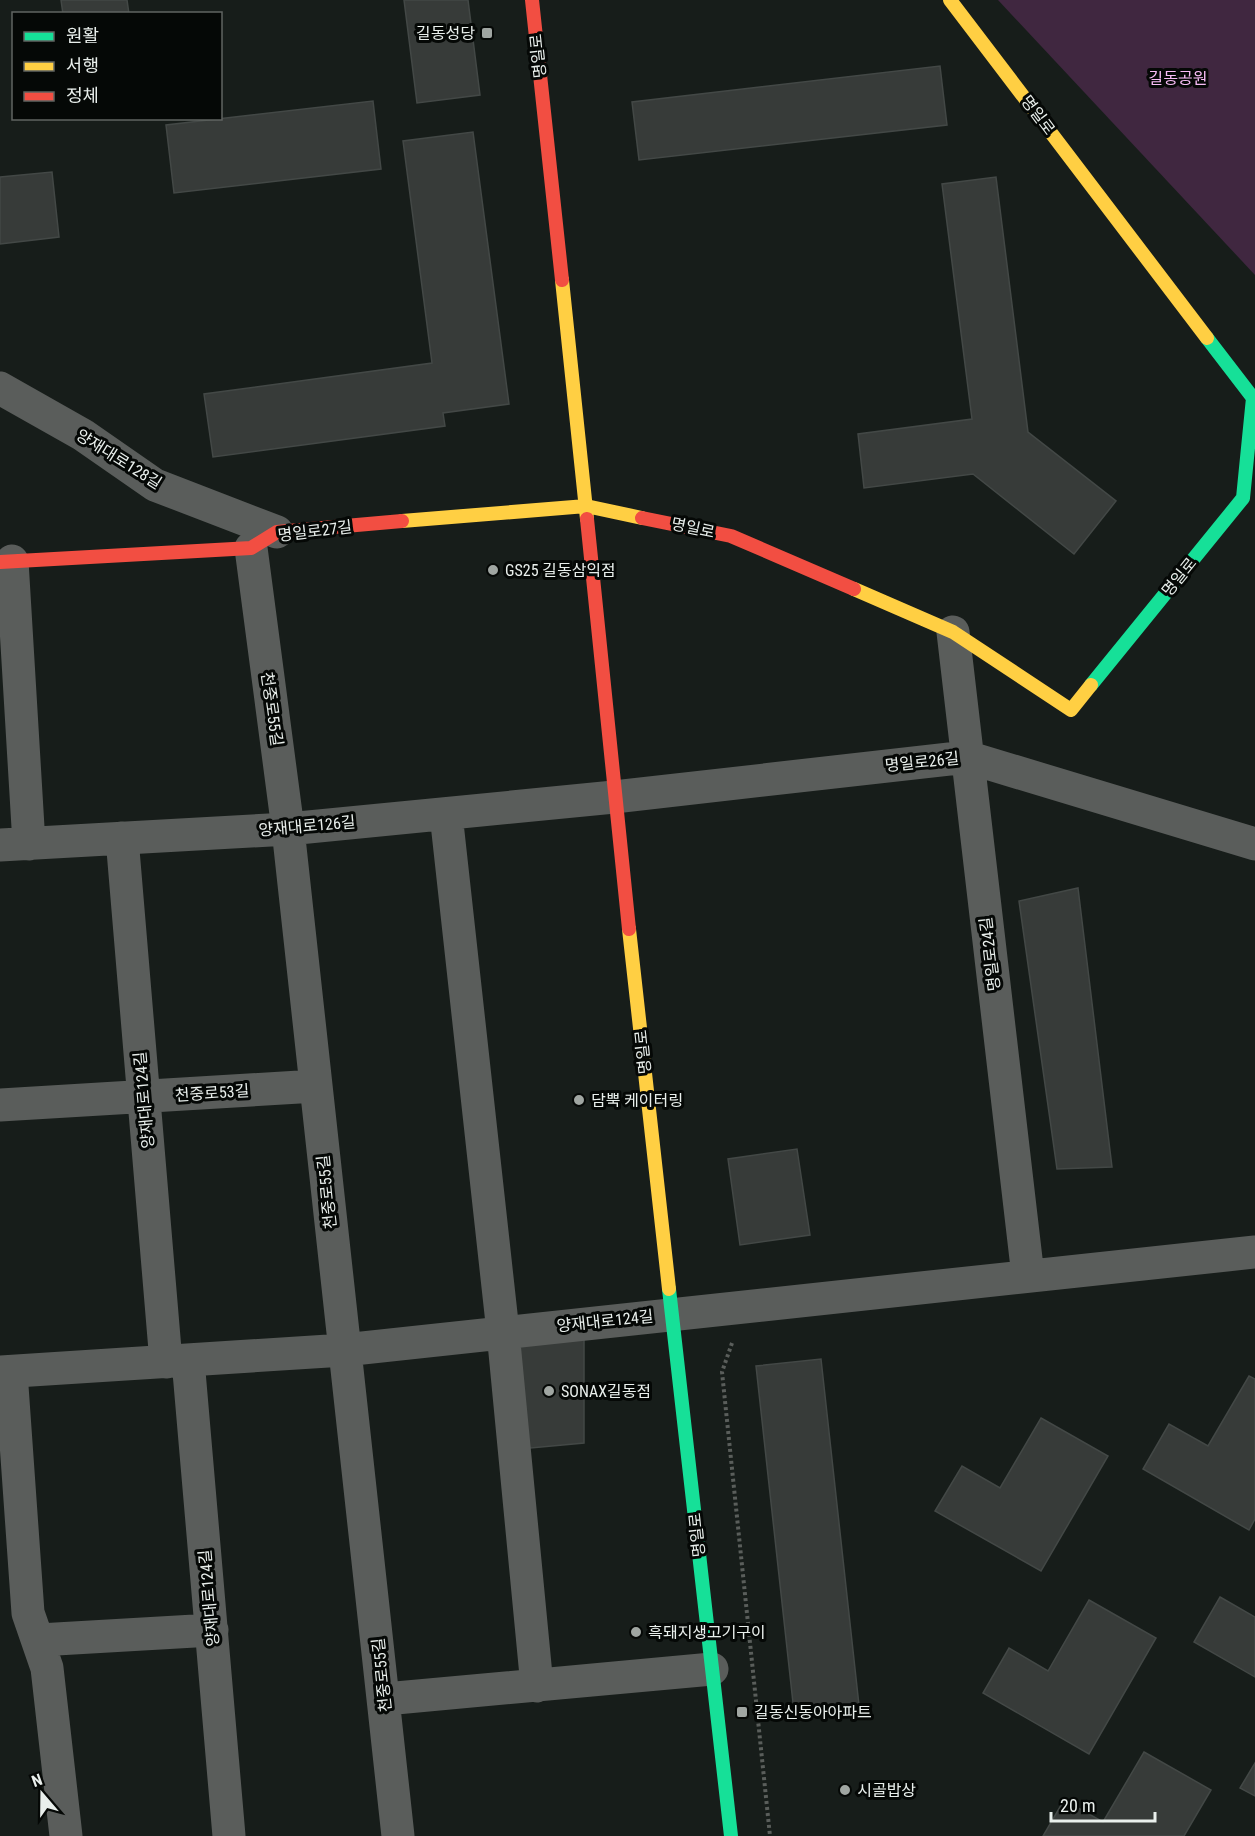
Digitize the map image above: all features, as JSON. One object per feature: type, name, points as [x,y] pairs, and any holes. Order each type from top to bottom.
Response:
[{"type":"street","name":"명일로","points":[[532,0],[586,506],[614,797],[731,1836]]},
{"type":"street","name":"명일로","points":[[586,506],[731,536],[952,632],[1071,710],[1243,498],[1253,398],[950,0]]},
{"type":"street","name":"양재대로128길","points":[[0,388],[83,435],[156,485],[264,540]]},
{"type":"street","name":"명일로27길","points":[[15,845],[6,562],[264,540],[586,506]]},
{"type":"street","name":"천중로55길","points":[[264,540],[288,829],[344,1350],[385,1699],[398,1836]]},
{"type":"street","name":"명일로24길","points":[[952,632],[1028,1276]]},
{"type":"street","name":"명일로26길","points":[[614,797],[967,757],[1255,844]]},
{"type":"street","name":"양재대로126길","points":[[15,845],[288,829],[614,797]]},
{"type":"street","points":[[446,814],[503,1332],[537,1686]]},
{"type":"street","name":"양재대로124길","points":[[122,838],[143,1097],[212,1630],[230,1836]]},
{"type":"street","name":"천중로53길","points":[[0,1105],[316,1086]]},
{"type":"street","points":[[672,1313],[1255,1252]]},
{"type":"street","name":"양재대로124길","points":[[66,1836],[47,1668],[28,1613],[3,1372],[344,1350],[672,1313]]},
{"type":"street","points":[[39,1640],[212,1630]]},
{"type":"street","points":[[385,1699],[712,1669]]},
{"type":"path","points":[[733,1341],[722,1372],[770,1836]]},
{"type":"green space","name":"길동공원","points":[[998,0],[1255,0],[1255,275]]},
{"type":"building","points":[[61,0],[127,0],[129,12],[63,12]]},
{"type":"building","points":[[404,0],[468,0],[480,95],[417,103]]},
{"type":"building","points":[[940,66],[947,125],[639,160],[632,102]]},
{"type":"building","points":[[373,101],[381,169],[174,193],[166,125]]},
{"type":"building","points":[[473,132],[509,404],[443,413],[445,426],[213,457],[204,394],[432,363],[403,141]]},
{"type":"building","points":[[52,172],[59,237],[0,244],[0,177]]},
{"type":"building","points":[[996,177],[1028,432],[1116,501],[1074,554],[973,474],[864,488],[858,434],[972,419],[942,184]]},
{"type":"building","points":[[1078,888],[1112,1167],[1057,1169],[1019,901]]},
{"type":"building","points":[[797,1149],[810,1235],[740,1245],[728,1159]]},
{"type":"building","name":"SONAX길동점","points":[[584,1330],[584,1443],[520,1449],[511,1340]]},
{"type":"building","points":[[821,1359],[859,1705],[794,1712],[756,1366]]},
{"type":"building","points":[[1249,1376],[1255,1379],[1255,1519],[1249,1530],[1143,1469],[1169,1424],[1208,1446]]},
{"type":"building","points":[[1041,1418],[1108,1456],[1041,1571],[935,1511],[962,1466],[1000,1488]]},
{"type":"building","points":[[1220,1597],[1255,1617],[1255,1677],[1194,1642]]},
{"type":"building","points":[[1089,1600],[1156,1638],[1089,1754],[983,1693],[1009,1648],[1048,1671]]},
{"type":"building","points":[[1144,1752],[1211,1790],[1184,1836],[1043,1836],[1064,1800],[1103,1822]]},
{"type":"building","points":[[1255,1763],[1255,1796],[1240,1788]]},
{"type":"traffic: fast","points":[[1091,685],[1243,498],[1253,398],[1207,338]]},
{"type":"traffic: fast","points":[[669,1289],[731,1836]]},
{"type":"traffic: slow","points":[[950,0],[1207,338]]},
{"type":"traffic: slow","points":[[562,280],[587,519]]},
{"type":"traffic: slow","points":[[402,521],[586,506],[642,518]]},
{"type":"traffic: slow","points":[[854,589],[953,632],[1071,710],[1091,685]]},
{"type":"traffic: slow","points":[[629,929],[669,1289]]},
{"type":"traffic: jam","points":[[532,0],[562,280]]},
{"type":"traffic: jam","points":[[642,518],[731,536],[854,589]]},
{"type":"traffic: jam","points":[[587,519],[629,929]]},
{"type":"traffic: jam","points":[[0,562],[251,548],[277,532],[402,521]]},
{"type":"place","name":"길동성당","points":[[487,33]]},
{"type":"place","name":"GS25 길동삼익점","points":[[493,570]]},
{"type":"place","name":"담뿍 케이터링","points":[[579,1100]]},
{"type":"place","name":"SONAX길동점","points":[[549,1391]]},
{"type":"place","name":"흑돼지생고기구이","points":[[636,1632]]},
{"type":"place","name":"길동신동아아파트","points":[[742,1712]]},
{"type":"place","name":"시골밥상","points":[[845,1790]]}]
